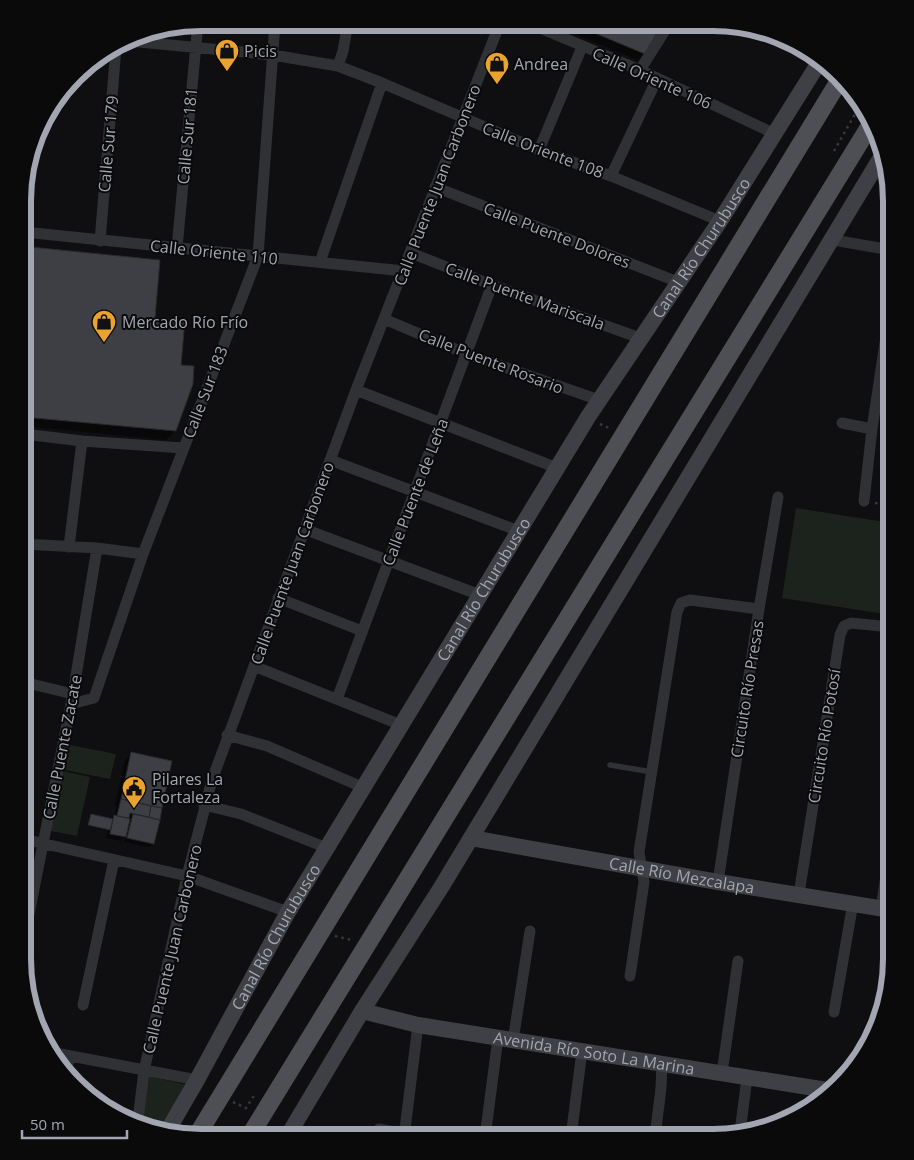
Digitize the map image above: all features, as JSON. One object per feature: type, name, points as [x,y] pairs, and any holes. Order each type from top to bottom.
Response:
[{"type":"main road","name":"Canal Río Churubusco","points":[[201,1128],[836,86]]},
{"type":"main road","points":[[255,1128],[867,130]]},
{"type":"street","name":"Calle Puente Juan Carbonero","points":[[138,1116],[144,1071],[187,876],[204,805],[227,735],[356,390],[497,31]]},
{"type":"street","name":"Calle Oriente 106","points":[[545,31],[640,70],[775,134]]},
{"type":"street","points":[[640,70],[665,31]]},
{"type":"street","name":"Calle Sur 181","points":[[177,248],[197,32]]},
{"type":"street","name":"Calle Sur 183","points":[[72,699],[94,698],[143,554],[258,256],[274,32]]},
{"type":"street","points":[[338,66],[346,32]]},
{"type":"street","name":"Calle Oriente 108","points":[[142,42],[272,55],[338,66],[382,82],[539,150],[611,176],[720,222]]},
{"type":"street","points":[[539,150],[582,47]]},
{"type":"street","name":"Calle Sur 179","points":[[100,241],[115,54]]},
{"type":"street","name":"Canal Río Churubusco","points":[[171,1125],[288,912],[362,787],[588,417],[720,222],[817,67]]},
{"type":"street","points":[[611,176],[657,79]]},
{"type":"street","points":[[320,262],[382,82]]},
{"type":"street","points":[[292,1128],[362,1011],[471,838],[879,167]]},
{"type":"street","name":"Calle Puente Dolores","points":[[435,187],[678,282]]},
{"type":"street","name":"Calle Oriente 110","points":[[31,233],[404,271]]},
{"type":"street","points":[[833,240],[883,248]]},
{"type":"street","name":"Calle Puente Mariscala","points":[[411,253],[492,285],[640,338]]},
{"type":"street","name":"Calle Puente de Leña","points":[[337,699],[492,285]]},
{"type":"street","name":"Calle Puente Rosario","points":[[384,319],[467,354],[599,400]]},
{"type":"street","points":[[864,501],[872,429],[883,361]]},
{"type":"street","points":[[356,390],[557,468]]},
{"type":"street","points":[[842,423],[872,429]]},
{"type":"street","points":[[31,435],[82,441],[183,448]]},
{"type":"street","points":[[69,547],[82,441]]},
{"type":"street","points":[[330,460],[519,530]]},
{"type":"street","name":"Circuito Río Presas","points":[[718,882],[759,609],[778,498]]},
{"type":"street","points":[[304,529],[480,595]]},
{"type":"street","points":[[31,545],[97,548],[143,554]]},
{"type":"street","name":"Calle Puente Zacate","points":[[31,901],[72,699],[97,548]]},
{"type":"street","points":[[278,598],[362,631]]},
{"type":"street","points":[[630,976],[644,882],[639,852],[677,612],[681,603],[690,600],[759,609]]},
{"type":"street","name":"Circuito Río Potosí","points":[[799,894],[840,635],[844,626],[851,623],[882,626]]},
{"type":"street","points":[[254,666],[401,725]]},
{"type":"street","points":[[31,685],[72,699]]},
{"type":"street","points":[[227,735],[267,746],[362,787]]},
{"type":"street","points":[[204,805],[241,814],[327,848]]},
{"type":"street","name":"Calle Río Mezcalapa","points":[[471,838],[718,882],[882,908]]},
{"type":"street","points":[[31,841],[187,876],[288,912]]},
{"type":"street","points":[[83,1005],[114,860]]},
{"type":"street","points":[[834,1012],[853,903]]},
{"type":"street","points":[[487,1128],[530,932]]},
{"type":"street","points":[[722,1073],[738,961]]},
{"type":"street","name":"Avenida Río Soto La Marina","points":[[362,1011],[418,1025],[506,1040],[821,1089]]},
{"type":"street","points":[[405,1128],[418,1025]]},
{"type":"street","points":[[572,1128],[582,1051]]},
{"type":"street","points":[[61,1055],[197,1080]]},
{"type":"street","points":[[67,1064],[69,1057]]},
{"type":"street","points":[[656,1128],[662,1063]]},
{"type":"street","points":[[741,1126],[747,1078]]},
{"type":"lane","points":[[610,765],[652,772]]},
{"type":"path","points":[[832,155],[856,111]]},
{"type":"path","points":[[588,417],[624,436]]},
{"type":"path","points":[[322,932],[350,941],[355,933]]},
{"type":"path","points":[[220,1096],[246,1108],[255,1094],[272,1100]]},
{"type":"shaded area","points":[[796,508],[883,522],[882,614],[782,598]]},
{"type":"shaded area","points":[[65,744],[116,754],[110,779],[60,769]]},
{"type":"shaded area","points":[[58,770],[90,777],[77,836],[46,830]]},
{"type":"shaded area","points":[[148,1076],[187,1085],[165,1124],[142,1118]]},
{"type":"building","points":[[590,31],[658,31],[645,54]]},
{"type":"building","name":"Mercado Río Frío","points":[[31,247],[160,260],[155,318],[185,320],[181,365],[194,366],[193,384],[176,431],[31,418]]},
{"type":"building","points":[[131,752],[172,761],[162,808],[121,799]]},
{"type":"building","name":"Pilares La Fortaleza","points":[[121,799],[151,806],[149,817],[130,813],[129,818],[117,816]]},
{"type":"building","points":[[151,806],[162,808],[160,820],[149,817]]},
{"type":"building","points":[[91,814],[113,819],[110,830],[88,825]]},
{"type":"building","points":[[133,814],[160,820],[154,844],[127,838]]},
{"type":"building","points":[[114,815],[130,819],[126,837],[110,834]]},
{"type":"place","name":"Picis","points":[[227,72]]},
{"type":"place","name":"Andrea","points":[[497,85]]},
{"type":"place","name":"Mercado Río Frío","points":[[104,343]]},
{"type":"place","name":"Pilares La Fortaleza","points":[[134,809]]}]
